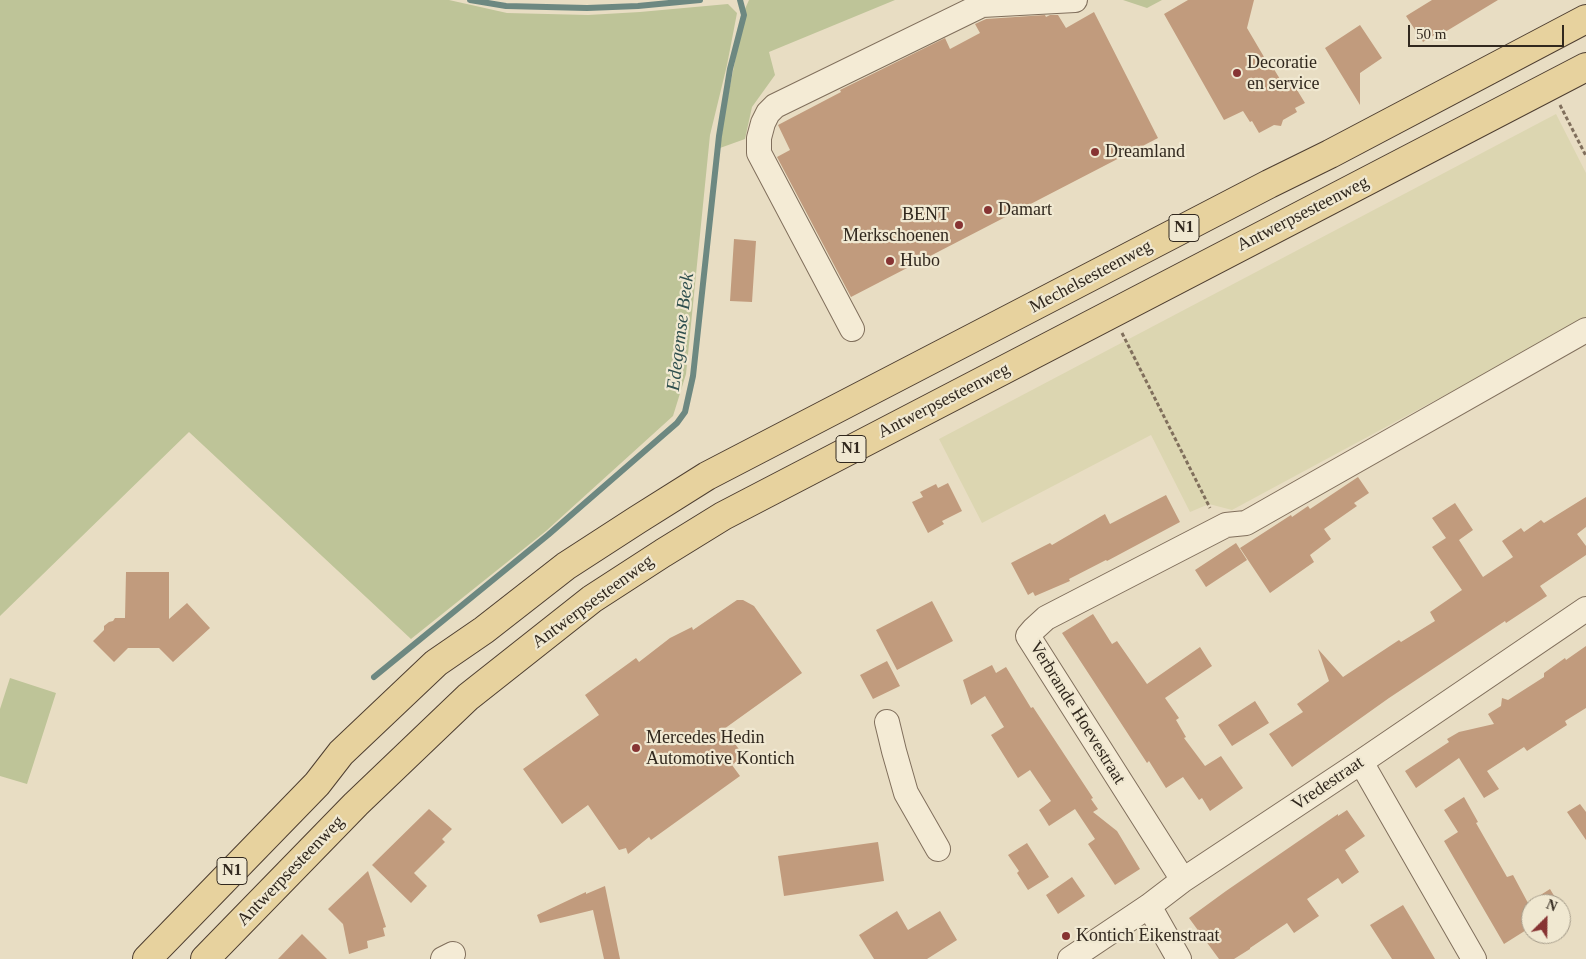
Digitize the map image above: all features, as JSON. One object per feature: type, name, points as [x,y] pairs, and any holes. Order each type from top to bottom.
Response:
[{"type":"main road","name":"Mechelsesteenweg","points":[[146,959],[317,784],[341,753],[436,663],[484,630],[566,566],[707,476],[1576,25]]},
{"type":"main road","name":"Mechelsesteenweg","points":[[1558,100],[1556,47],[1560,38],[1576,25]]},
{"type":"main road","points":[[1528,50],[1549,52],[1568,65],[1586,66]]},
{"type":"main road","name":"Antwerpsesteenweg","points":[[204,959],[356,804],[468,697],[592,599],[663,553],[723,516],[1558,100],[1586,66]]},
{"type":"street","points":[[852,329],[759,153],[759,138],[768,113],[775,106],[982,5],[1074,0]]},
{"type":"street","points":[[1223,526],[1246,523],[1586,330]]},
{"type":"street","name":"Verbrande Hoevestraat","points":[[1183,880],[1028,636],[1046,618],[1223,526]]},
{"type":"street","name":"Vredestraat","points":[[1070,959],[1149,906],[1183,880],[1586,609]]},
{"type":"street","points":[[887,722],[906,793],[938,849]]},
{"type":"street","points":[[1361,762],[1474,959]]},
{"type":"street","points":[[1149,906],[1179,959]]},
{"type":"path","points":[[1558,100],[1586,156]]},
{"type":"path","points":[[1130,328],[1121,333],[1223,526]]},
{"type":"shaded area","points":[[1556,114],[1586,173],[1586,319],[1232,510],[1209,504],[1190,512],[1151,435],[982,523],[939,439]]},
{"type":"green space","points":[[0,0],[449,0],[507,13],[588,15],[728,4],[737,13],[710,135],[686,374],[673,416],[546,531],[411,639],[189,432],[0,616]]},
{"type":"green space","points":[[749,0],[895,0],[769,52],[775,75],[752,107],[745,139],[720,148],[725,111],[745,9]]},
{"type":"green space","points":[[1123,0],[1162,0],[1147,8]]},
{"type":"green space","points":[[10,678],[56,693],[27,784],[0,776],[0,709]]},
{"type":"building","name":"Decoratie en service","points":[[1188,0],[1254,0],[1247,28],[1286,89],[1294,85],[1305,103],[1295,108],[1297,112],[1283,120],[1281,126],[1274,125],[1259,133],[1243,111],[1224,120],[1164,14]]},
{"type":"building","points":[[1432,0],[1498,0],[1445,32],[1444,29],[1423,42],[1406,16]]},
{"type":"building","points":[[1094,12],[1158,138],[851,297],[777,157],[790,150],[778,125],[841,92],[840,90],[945,38],[950,49],[980,33],[975,24],[986,19],[1058,15],[1066,28]]},
{"type":"building","points":[[1360,25],[1382,58],[1360,73],[1360,105],[1325,48]]},
{"type":"building","points":[[734,239],[756,241],[752,302],[730,301]]},
{"type":"building","points":[[1358,477],[1369,493],[1354,503],[1357,506],[1324,529],[1331,539],[1310,555],[1314,562],[1270,593],[1240,548],[1291,515],[1292,517],[1308,506],[1310,509]]},
{"type":"building","points":[[948,483],[962,511],[942,521],[944,524],[928,533],[912,502],[923,497],[920,492],[936,484],[938,488]]},
{"type":"building","points":[[1166,495],[1180,522],[1069,579],[1070,581],[1035,596],[1033,592],[1028,595],[1011,563],[1050,543],[1052,545],[1105,514],[1110,524]]},
{"type":"building","points":[[1586,497],[1586,527],[1577,534],[1586,546],[1586,555],[1540,586],[1547,596],[1506,623],[1505,621],[1389,698],[1292,767],[1269,734],[1303,712],[1297,704],[1329,681],[1318,649],[1343,677],[1399,640],[1401,642],[1435,621],[1430,612],[1462,590],[1432,547],[1446,538],[1432,518],[1455,503],[1473,530],[1459,540],[1483,577],[1513,557],[1502,541],[1521,528],[1524,532],[1541,520],[1544,523]]},
{"type":"building","points":[[1236,543],[1247,560],[1206,587],[1195,570]]},
{"type":"building","points":[[126,572],[169,572],[169,619],[187,603],[210,628],[173,662],[159,648],[128,648],[114,662],[93,641],[109,622],[115,618],[125,618]]},
{"type":"building","name":"Mercedes Hedin Automotive Kontich","points":[[737,600],[743,600],[754,606],[802,673],[724,729],[744,756],[732,765],[740,776],[651,840],[649,837],[628,854],[626,848],[619,850],[588,805],[562,824],[523,769],[599,715],[585,695],[636,658],[639,662],[670,638],[692,627],[693,630]]},
{"type":"building","points":[[932,601],[953,641],[897,670],[876,630]]},
{"type":"building","points":[[1093,614],[1112,644],[1117,641],[1147,684],[1200,647],[1212,666],[1165,698],[1179,718],[1176,720],[1186,737],[1184,738],[1205,766],[1221,756],[1243,788],[1210,811],[1202,798],[1199,800],[1183,777],[1166,788],[1149,761],[1147,763],[1062,633]]},
{"type":"building","points":[[1586,646],[1586,708],[1565,721],[1567,725],[1527,751],[1524,747],[1487,771],[1499,789],[1484,798],[1459,758],[1416,788],[1405,771],[1449,742],[1447,739],[1459,732],[1494,724],[1488,714],[1501,706],[1502,698],[1508,700],[1544,677],[1544,673],[1565,658],[1566,660]]},
{"type":"building","points":[[887,661],[900,686],[873,699],[860,675]]},
{"type":"building","points":[[992,665],[996,673],[1006,667],[1031,708],[1033,707],[1093,798],[1091,799],[1098,809],[1093,812],[1117,831],[1140,869],[1115,885],[1088,844],[1095,839],[1075,809],[1049,826],[1039,810],[1051,801],[1030,770],[1018,778],[991,735],[1004,727],[985,696],[971,705],[963,680]]},
{"type":"building","points":[[1255,701],[1269,723],[1232,746],[1218,725]]},
{"type":"building","points":[[1464,797],[1478,822],[1476,823],[1507,877],[1513,875],[1523,894],[1521,894],[1521,933],[1504,944],[1444,841],[1458,832],[1444,810]]},
{"type":"building","points":[[1580,804],[1586,812],[1586,840],[1567,812]]},
{"type":"building","points":[[429,809],[452,829],[442,839],[445,842],[414,873],[427,886],[411,903],[372,865]]},
{"type":"building","points":[[1347,810],[1365,836],[1345,850],[1359,872],[1342,884],[1338,878],[1307,899],[1319,916],[1294,933],[1287,923],[1234,959],[1219,959],[1189,918],[1338,814],[1338,816]]},
{"type":"building","points":[[878,842],[884,881],[784,896],[778,856]]},
{"type":"building","points":[[1027,843],[1049,877],[1028,890],[1017,873],[1019,871],[1008,855]]},
{"type":"building","points":[[368,871],[386,927],[383,928],[385,936],[367,941],[368,948],[349,954],[343,924],[328,909]]},
{"type":"building","points":[[1072,877],[1085,896],[1058,914],[1046,895]]},
{"type":"building","points":[[605,886],[620,959],[604,959],[593,910],[540,923],[537,915],[586,892],[586,894]]},
{"type":"building","points":[[1550,889],[1553,894],[1542,894]]},
{"type":"building","points":[[1403,905],[1435,959],[1392,959],[1370,925]]},
{"type":"building","points":[[897,911],[908,930],[940,911],[957,940],[927,959],[874,959],[859,935]]},
{"type":"building","points":[[302,934],[327,959],[278,959]]},
{"type":"waterway","name":"Edegemse Beek","points":[[470,0],[506,6],[587,8],[638,6],[700,0]]},
{"type":"waterway","name":"Edegemse Beek","points":[[374,677],[548,535],[677,423],[685,412],[693,376],[719,136],[730,69],[744,15],[740,0]]},
{"type":"place","name":"Decoratie en service","points":[[1237,73]]},
{"type":"place","name":"Dreamland","points":[[1095,152]]},
{"type":"place","name":"Damart","points":[[988,210]]},
{"type":"place","name":"BENT Merkschoenen","points":[[959,225]]},
{"type":"place","name":"Hubo","points":[[890,261]]},
{"type":"place","name":"Mercedes Hedin Automotive Kontich","points":[[636,748]]},
{"type":"place","name":"Kontich Eikenstraat","points":[[1066,936]]}]
